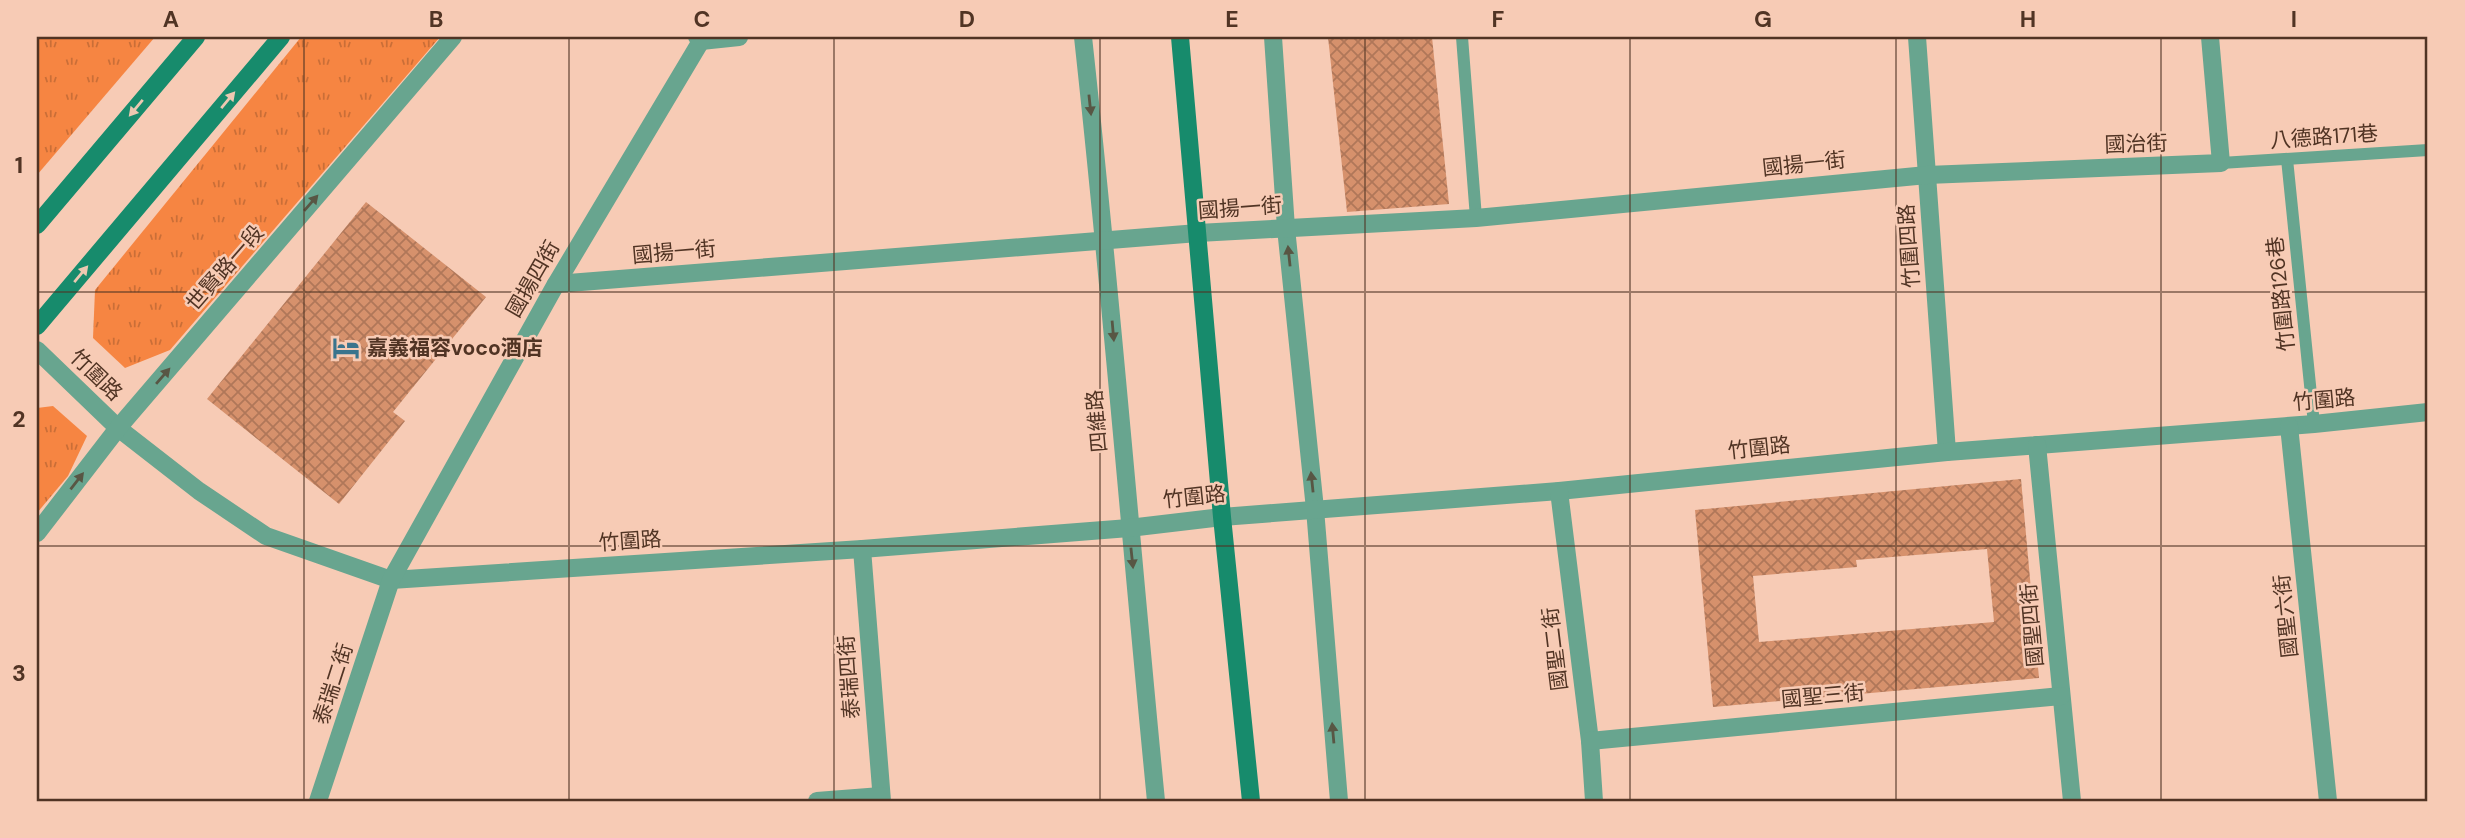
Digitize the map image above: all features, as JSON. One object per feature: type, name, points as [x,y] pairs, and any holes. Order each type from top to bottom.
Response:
[{"type":"street","points":[[37,225],[196,37]]},
{"type":"street","points":[[37,326],[281,37]]},
{"type":"street","name":"世賢路一段","points":[[37,533],[118,428],[453,37]]},
{"type":"street","points":[[699,39],[739,37]]},
{"type":"street","name":"四維路","points":[[1083,37],[1105,240],[1129,528],[1156,801]]},
{"type":"street","points":[[1180,37],[1222,517],[1251,801]]},
{"type":"street","points":[[1273,37],[1286,228],[1315,509],[1339,801]]},
{"type":"street","name":"竹圍四路","points":[[1917,37],[1947,452]]},
{"type":"street","points":[[2210,37],[2221,163]]},
{"type":"street","name":"國揚四街","points":[[391,580],[556,284],[699,39]]},
{"type":"street","name":"國治街","points":[[1927,175],[2221,163]]},
{"type":"street","name":"國揚一街","points":[[556,284],[1198,233],[1476,218],[1927,175]]},
{"type":"street","name":"竹圍路","points":[[37,350],[118,428],[198,491],[266,536],[391,580],[862,549],[1129,528],[1222,517],[1559,491],[1947,452],[2314,424],[2428,412]]},
{"type":"street","name":"國聖六街","points":[[2289,426],[2328,801]]},
{"type":"street","name":"國聖四街","points":[[2038,445],[2072,801]]},
{"type":"street","name":"國聖二街","points":[[1559,491],[1590,741],[1594,801]]},
{"type":"street","name":"泰瑞四街","points":[[862,549],[881,799]]},
{"type":"street","name":"泰瑞二街","points":[[318,801],[391,580]]},
{"type":"street","name":"國聖三街","points":[[1590,741],[2062,696]]},
{"type":"street","points":[[817,801],[881,799]]},
{"type":"lane","points":[[1462,37],[1476,218]]},
{"type":"lane","name":"八德路171巷","points":[[2221,163],[2428,150]]},
{"type":"lane","name":"竹圍路126巷","points":[[2287,159],[2314,424]]},
{"type":"green space","points":[[37,37],[155,37],[37,175]]},
{"type":"green space","points":[[301,37],[440,37],[170,350],[125,368],[93,338],[95,290]]},
{"type":"green space","points":[[53,406],[87,436],[68,476],[37,513],[37,408]]},
{"type":"building","points":[[1328,37],[1432,37],[1449,204],[1347,212]]},
{"type":"building","name":"嘉義福容voco酒店","points":[[366,202],[486,297],[393,412],[405,421],[339,504],[207,399]]},
{"type":"building","points":[[2021,479],[2039,678],[1713,707],[1695,510]],"holes":[[[1987,549],[1994,622],[1759,642],[1753,576],[1857,567],[1856,560]]]},
{"type":"place","name":"嘉義福容voco酒店","points":[[346,348]]}]
